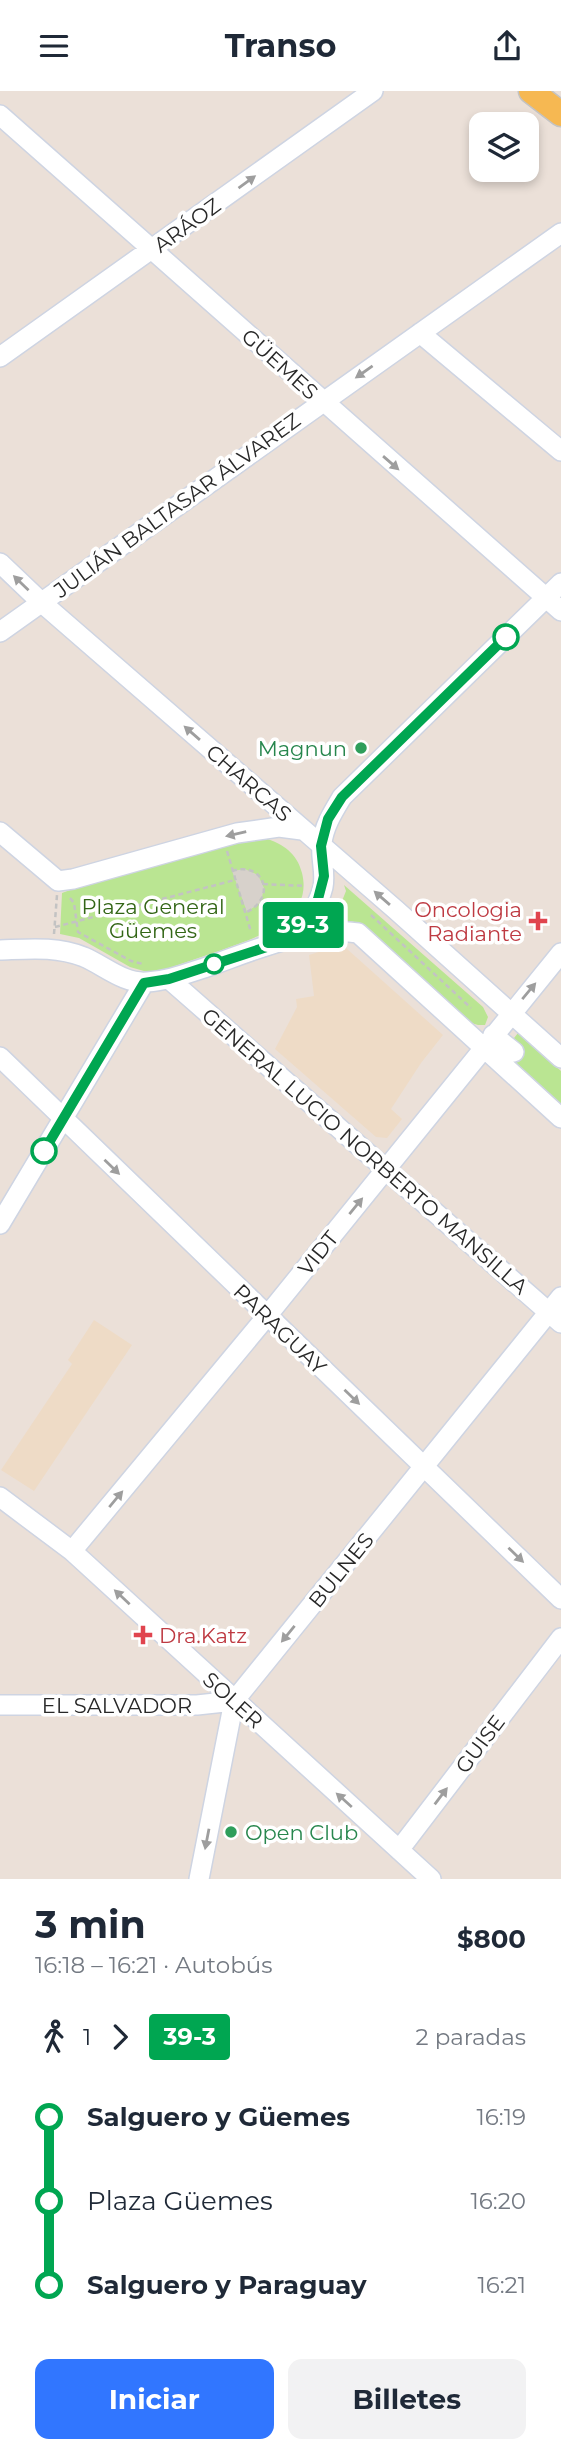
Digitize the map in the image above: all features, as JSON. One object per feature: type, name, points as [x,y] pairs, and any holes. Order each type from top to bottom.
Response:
[{"type":"main road","points":[[531,91],[561,114]]},
{"type":"street","name":"ARÁOZ","points":[[0,357],[373,91]]},
{"type":"street","name":"GÜEMES","points":[[0,115],[553,605]]},
{"type":"street","name":"JULIÁN BALTASAR ÁLVAREZ","points":[[0,632],[561,233]]},
{"type":"street","points":[[420,333],[561,451]]},
{"type":"street","name":"CHARCAS","points":[[0,563],[41,602],[413,925],[561,1058]]},
{"type":"street","points":[[291,939],[307,921],[323,887],[324,864],[321,846],[328,819],[342,797],[553,605],[561,583]]},
{"type":"street","points":[[0,832],[58,881],[237,833],[278,827],[303,830]]},
{"type":"street","points":[[0,950],[53,948],[84,957],[119,977],[143,973],[169,979],[291,939],[335,930],[358,933],[426,995],[488,1041],[561,1118]]},
{"type":"street","name":"VIDT","points":[[72,1551],[267,1316],[561,953]]},
{"type":"street","points":[[1,1219],[63,1119],[143,973]]},
{"type":"street","name":"GENERAL LUCIO NORBERTO MANSILLA","points":[[169,979],[386,1168],[557,1311]]},
{"type":"street","points":[[488,1041],[514,1052]]},
{"type":"street","name":"PARAGUAY","points":[[0,1058],[561,1599]]},
{"type":"street","name":"BULNES","points":[[200,1879],[234,1701],[425,1467],[557,1311]]},
{"type":"street","name":"SOLER","points":[[0,1497],[72,1551],[431,1879]]},
{"type":"street","name":"GUISE","points":[[399,1850],[561,1638]]},
{"type":"street","name":"EL SALVADOR","points":[[0,1705],[197,1705],[234,1701]]},
{"type":"path","points":[[237,833],[239,843],[226,847],[247,912],[255,951]]},
{"type":"path","points":[[232,871],[252,871],[263,884],[264,895],[261,902],[247,912]]},
{"type":"path","points":[[55,927],[235,880]]},
{"type":"path","points":[[58,881],[74,903],[78,932],[131,961],[143,973]]},
{"type":"path","points":[[53,948],[58,881]]},
{"type":"path","points":[[263,884],[323,887]]},
{"type":"path","points":[[369,942],[383,926],[390,905]]},
{"type":"path","points":[[390,905],[371,915],[471,1008]]},
{"type":"path","points":[[384,956],[413,925]]},
{"type":"path","points":[[410,980],[439,948]]},
{"type":"path","points":[[426,995],[455,963]]},
{"type":"path","points":[[469,1014],[471,1008],[476,1005]]},
{"type":"shaded area","points":[[245,869],[258,875],[264,888],[261,902],[247,912],[232,871]]},
{"type":"shaded area","points":[[338,946],[346,948],[443,1035],[391,1109],[402,1119],[387,1138],[376,1137],[275,1049],[297,1007],[296,999],[314,996],[309,955]]},
{"type":"shaded area","points":[[94,1320],[132,1345],[34,1491],[1,1470],[72,1364],[68,1360]]},
{"type":"green space","name":"Plaza General Güemes","points":[[265,838],[283,846],[297,860],[302,873],[303,890],[291,915],[265,933],[161,971],[144,971],[130,967],[79,938],[60,934],[62,893],[103,878],[249,839]]},
{"type":"green space","points":[[344,885],[483,1007],[488,1017],[485,1025],[468,1022],[363,924],[350,921],[331,922],[329,919],[340,906],[346,891]]},
{"type":"green space","points":[[518,1033],[561,1071],[561,1112],[499,1057]]},
{"type":"bus line","name":"39-3","points":[[44,1151],[144,983],[169,979],[291,939],[307,921],[323,887],[324,864],[321,846],[328,819],[342,797],[506,637]]},
{"type":"place","name":"Magnun","points":[[361,748]]},
{"type":"place","name":"Oncologia Radiante","points":[[538,921]]},
{"type":"place","name":"Dra.Katz","points":[[143,1635]]},
{"type":"place","name":"Open Club","points":[[231,1832]]}]
